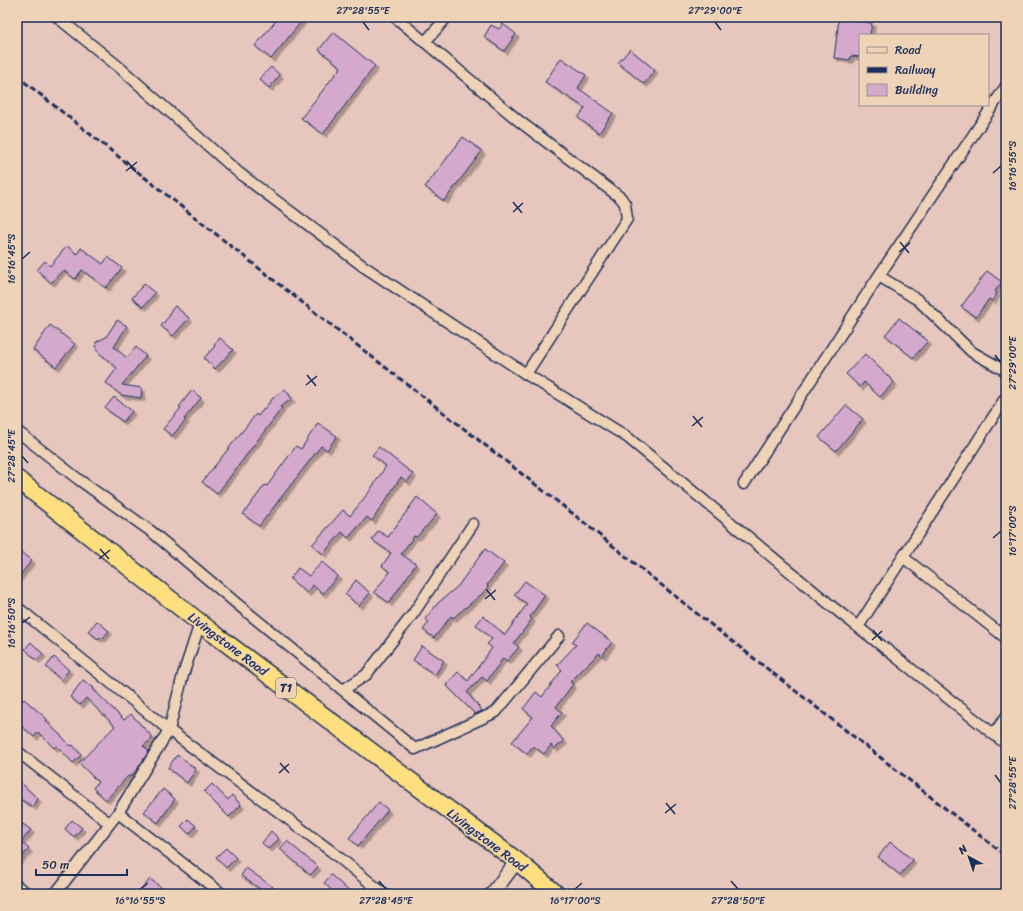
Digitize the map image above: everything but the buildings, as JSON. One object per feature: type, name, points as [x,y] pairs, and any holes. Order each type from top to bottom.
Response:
[{"type":"highway","name":"Livingstone Road","points":[[17,479],[200,623],[517,861],[556,894]]},
{"type":"street","points":[[57,17],[119,67],[239,173],[363,266],[526,374],[627,437],[858,627],[1006,744]]},
{"type":"street","points":[[395,17],[519,121],[621,198],[625,204],[627,219],[526,374]]},
{"type":"street","points":[[425,42],[447,17]]},
{"type":"street","points":[[744,484],[879,276],[1006,86]]},
{"type":"street","points":[[879,276],[918,300],[972,352],[1006,371]]},
{"type":"street","points":[[858,627],[1006,397]]},
{"type":"street","points":[[17,430],[78,479],[152,532],[415,749],[496,712],[559,636]]},
{"type":"street","points":[[343,690],[366,675],[412,614],[473,524]]},
{"type":"street","points":[[903,557],[1006,638]]},
{"type":"street","points":[[17,607],[169,730],[337,856],[384,894]]},
{"type":"street","points":[[55,894],[118,812],[169,730],[190,652],[200,623]]},
{"type":"street","points":[[994,734],[1006,717]]},
{"type":"street","points":[[17,750],[109,823]]},
{"type":"street","points":[[118,812],[222,894]]},
{"type":"street","points":[[492,894],[517,861]]},
{"type":"street","points":[[17,886],[28,894]]},
{"type":"railway","points":[[17,76],[280,285],[572,513],[700,616],[1006,856]]}]
